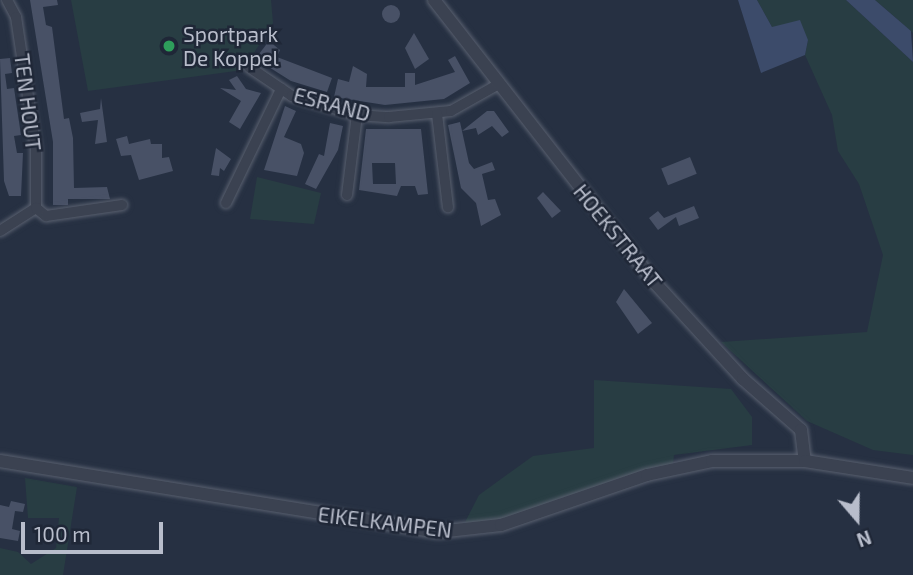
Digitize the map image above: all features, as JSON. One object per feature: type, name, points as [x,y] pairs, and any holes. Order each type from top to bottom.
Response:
[{"type":"street","name":"TEN HOUT","points":[[7,0],[18,27],[36,150],[36,208]]},
{"type":"street","name":"HOEKSTRAAT","points":[[434,0],[655,283],[743,379],[801,430],[805,461]]},
{"type":"street","name":"ESRAND","points":[[249,67],[281,89],[357,115],[437,114],[474,102],[499,84]]},
{"type":"street","points":[[226,203],[281,89]]},
{"type":"street","points":[[437,114],[448,207]]},
{"type":"street","points":[[347,195],[357,115]]},
{"type":"street","points":[[0,231],[36,208],[46,216],[122,205]]},
{"type":"street","name":"EIKELKAMPEN","points":[[0,461],[450,532],[513,522],[685,465],[738,459],[805,461],[913,478]]},
{"type":"green space","name":"Sportpark De Koppel","points":[[71,0],[271,0],[273,23],[243,70],[88,91]]},
{"type":"green space","points":[[757,0],[846,0],[913,62],[913,455],[873,450],[807,421],[721,342],[867,332],[883,255],[859,184],[838,151],[832,115],[805,55],[808,40],[772,27]]},
{"type":"green space","points":[[875,0],[913,0],[913,33],[888,11]]},
{"type":"green space","points":[[257,177],[321,193],[314,224],[250,219]]},
{"type":"green space","points":[[594,380],[731,389],[752,417],[752,445],[674,455],[673,463],[504,519],[463,526],[479,495],[533,456],[594,448]]},
{"type":"green space","points":[[25,478],[77,487],[63,575],[0,575],[0,548],[18,552],[31,564],[56,548],[59,518],[28,518]]},
{"type":"water","points":[[738,0],[757,0],[772,27],[800,20],[808,40],[805,55],[761,73]]},
{"type":"water","points":[[846,0],[875,0],[911,31],[913,62]]},
{"type":"building","points":[[30,0],[57,0],[58,5],[43,7],[46,25],[52,27],[64,119],[69,118],[73,138],[74,188],[107,187],[110,199],[68,199],[68,205],[53,205],[53,142]]},
{"type":"building","points":[[391,5],[397,8],[400,14],[397,20],[391,23],[385,20],[382,14],[385,8]]},
{"type":"building","points":[[414,33],[429,59],[415,69],[405,48]]},
{"type":"building","points":[[269,41],[280,50],[277,57],[332,78],[327,92],[291,81],[264,64],[259,54]]},
{"type":"building","points":[[455,56],[470,83],[444,99],[385,105],[334,97],[338,79],[349,82],[353,66],[367,74],[366,87],[405,87],[405,73],[415,73],[415,85],[455,72],[448,60]]},
{"type":"building","points":[[10,58],[12,73],[5,74],[7,89],[14,88],[21,135],[14,136],[17,153],[23,153],[21,196],[9,196],[4,181],[0,59]]},
{"type":"building","points":[[237,76],[246,89],[261,93],[240,129],[229,122],[241,101],[220,88],[236,90],[229,80]]},
{"type":"building","points":[[101,98],[107,142],[95,144],[98,120],[82,122],[80,113],[100,109]]},
{"type":"building","points":[[285,106],[296,111],[284,137],[301,144],[304,153],[297,176],[264,170]]},
{"type":"building","points":[[487,111],[494,111],[509,132],[502,137],[492,126],[478,135],[476,128],[462,131]]},
{"type":"building","points":[[460,122],[469,163],[474,169],[492,162],[495,170],[482,174],[488,200],[495,199],[501,215],[481,226],[476,203],[461,188],[448,125]]},
{"type":"building","points":[[330,123],[343,126],[338,150],[316,189],[305,184],[319,154],[324,156]]},
{"type":"building","points":[[366,129],[421,129],[428,194],[418,195],[415,186],[401,186],[397,196],[359,190]],"holes":[[[372,163],[395,163],[396,184],[373,184]]]},
{"type":"building","points":[[127,136],[129,144],[150,139],[151,144],[162,144],[162,158],[169,157],[173,171],[139,180],[131,155],[121,156],[116,139]]},
{"type":"building","points":[[216,148],[231,159],[224,171],[220,168],[219,176],[211,175]]},
{"type":"building","points":[[690,157],[697,174],[668,185],[661,169]]},
{"type":"building","points":[[543,192],[561,211],[552,218],[537,198]]},
{"type":"building","points":[[694,206],[699,218],[679,226],[676,217],[658,230],[649,218],[658,211],[664,218]]},
{"type":"building","points":[[624,289],[652,323],[638,334],[616,302]]},
{"type":"building","points":[[11,501],[25,504],[23,512],[15,511],[12,529],[20,531],[18,541],[0,538],[0,505],[9,507]]},
{"type":"place","name":"Sportpark De Koppel","points":[[169,46]]}]
